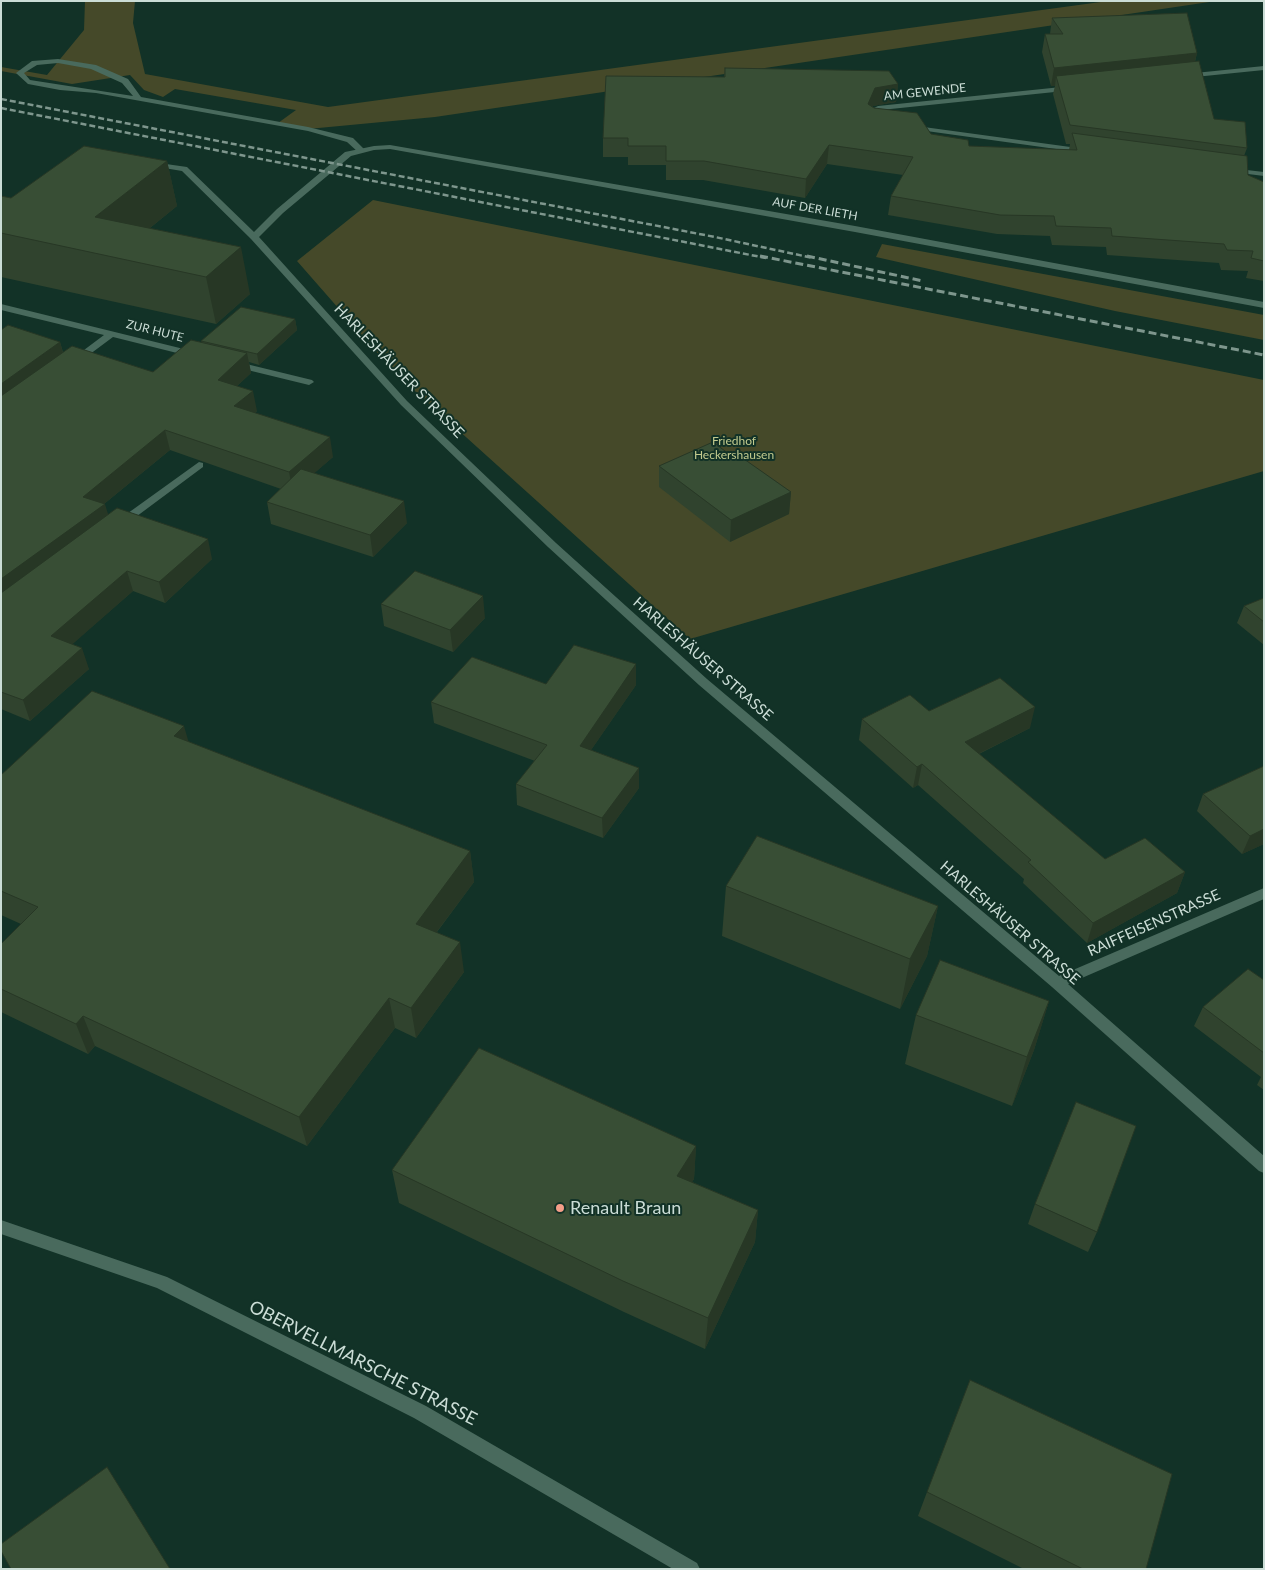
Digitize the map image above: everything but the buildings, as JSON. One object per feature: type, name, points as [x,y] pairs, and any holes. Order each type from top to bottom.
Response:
[{"type":"street","points":[[139,99],[125,81],[93,67],[58,61],[35,63],[20,73],[28,82],[60,88],[96,90],[139,99],[308,129],[350,140],[361,150]]},
{"type":"street","points":[[1172,78],[1264,68]]},
{"type":"street","name":"AM GEWENDE","points":[[882,123],[872,122],[878,108],[1083,87]]},
{"type":"street","points":[[901,126],[1098,152]]},
{"type":"street","name":"AUF DER LIETH","points":[[361,150],[390,148],[433,155],[883,234],[1264,305]]},
{"type":"street","points":[[254,237],[280,211],[327,171],[348,154],[361,150]]},
{"type":"street","name":"HARLESHÄUSER STRASSE","points":[[140,161],[184,169],[254,237],[404,404],[547,540],[703,682],[1057,983],[1264,1166]]},
{"type":"street","points":[[1226,170],[1264,174]]},
{"type":"street","name":"ZUR HUTE","points":[[1,307],[205,356]]},
{"type":"street","name":"ZUR HUTE","points":[[64,369],[110,334]]},
{"type":"street","points":[[224,361],[309,382]]},
{"type":"street","points":[[112,530],[199,465]]},
{"type":"street","name":"RAIFFEISENSTRASSE","points":[[1057,983],[1264,893]]},
{"type":"street","name":"OBERVELLMARSCHE STRASSE","points":[[1,1228],[170,1286],[420,1412],[691,1569]]},
{"type":"green space","points":[[85,1],[135,1],[133,23],[145,74],[328,107],[1108,1],[1216,1],[435,117],[308,129],[278,123],[296,110],[175,89],[163,97],[144,90],[130,75],[72,84],[1,71],[1,67],[47,75],[84,30]]},
{"type":"green space","name":"Friedhof Heckershausen","points":[[373,200],[1264,380],[1264,471],[690,639],[396,374],[297,261]]},
{"type":"green space","points":[[882,244],[1264,315],[1264,340],[1115,311],[876,257]]},
{"type":"railway","points":[[1,99],[715,237],[813,258]]},
{"type":"railway","points":[[1,108],[766,258]]},
{"type":"railway","points":[[760,256],[1264,355]]},
{"type":"railway","points":[[807,256],[923,281]]},
{"type":"place","name":"Renault Braun","points":[[560,1208]]}]
